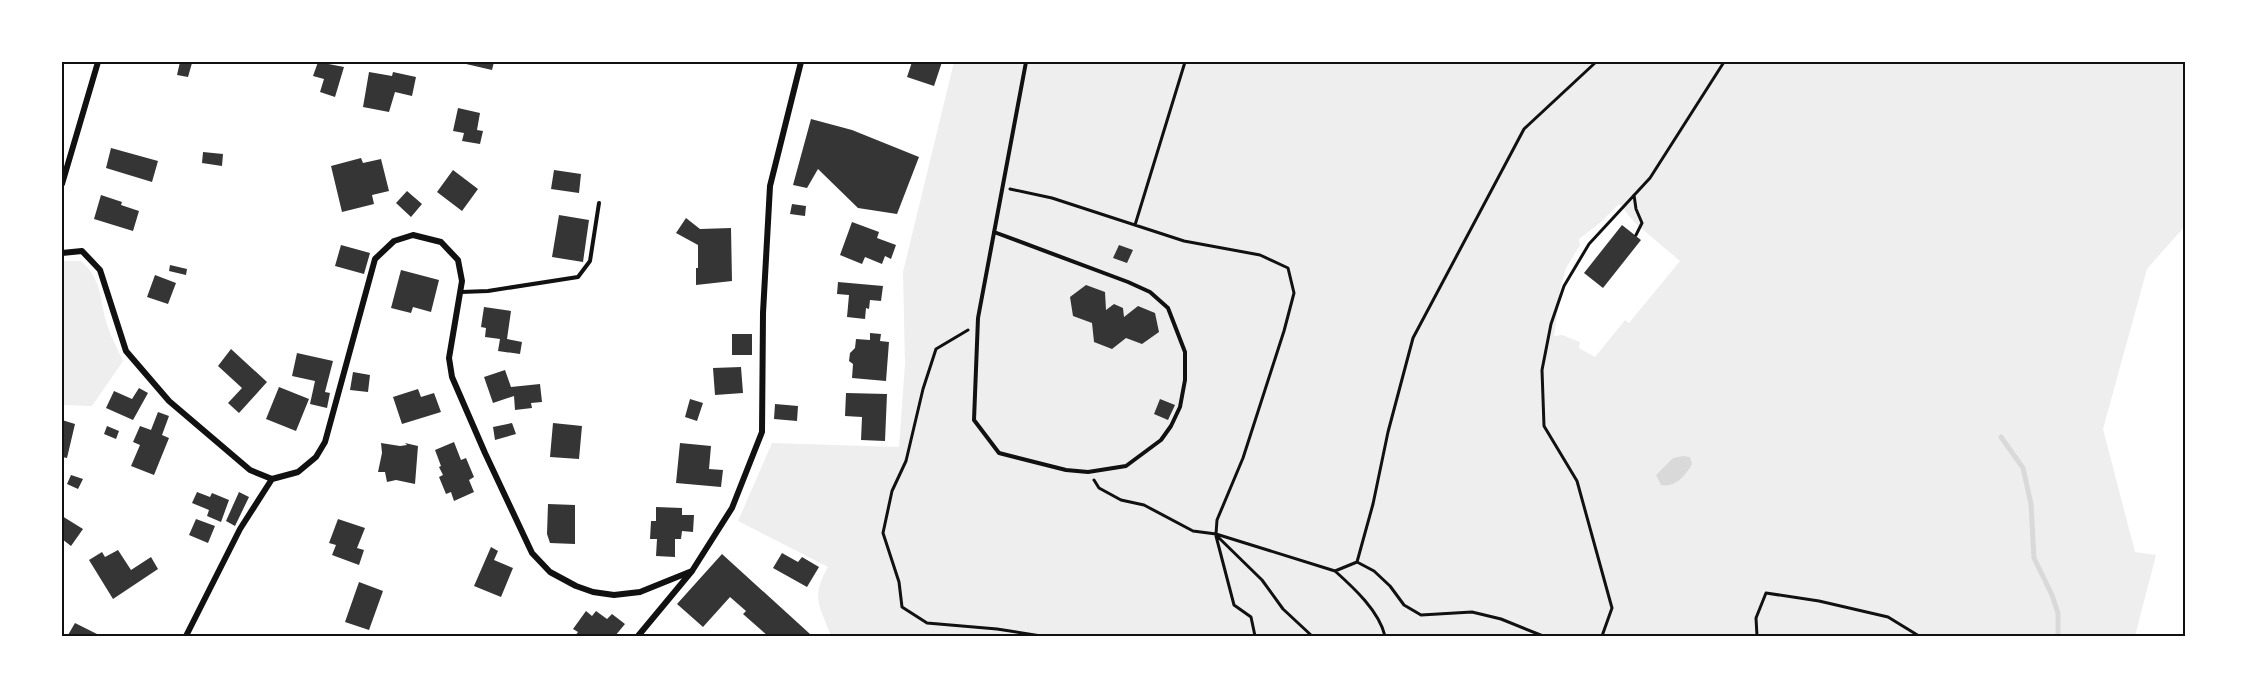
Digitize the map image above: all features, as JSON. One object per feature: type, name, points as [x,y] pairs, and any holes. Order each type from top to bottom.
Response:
[{"type":"street","points":[[62,184],[98,62]]},
{"type":"street","points":[[638,636],[692,571],[732,508],[762,432],[764,313],[770,186],[801,62]]},
{"type":"street","points":[[62,253],[82,251],[100,270],[126,351],[169,401],[250,470],[272,479],[298,472],[316,457],[326,442],[375,259],[394,241],[413,235],[441,242],[458,260],[462,281],[449,358],[452,377],[532,553],[550,572],[576,586],[592,592],[614,595],[640,592],[692,571]]},
{"type":"street","points":[[186,636],[240,529],[272,479]]},
{"type":"lane","points":[[994,231],[1045,249],[1150,292],[1168,308],[1185,352],[1185,380],[1180,407],[1171,426],[1149,451],[1126,466],[1088,472],[1066,470],[999,453],[974,420],[978,325],[994,231],[1026,62]]},
{"type":"lane","points":[[460,291],[488,291],[578,277],[590,261],[599,203]]},
{"type":"path","points":[[1135,225],[1185,62]]},
{"type":"path","points":[[1357,562],[1413,338],[1524,129],[1596,62]]},
{"type":"path","points":[[1602,636],[1612,608],[1577,481],[1544,426],[1542,370],[1551,324],[1564,286],[1589,244],[1650,178],[1724,62]]},
{"type":"path","points":[[1002,188],[1052,198],[1184,241],[1260,255],[1288,268],[1294,293],[1284,331],[1244,458],[1217,520],[1216,534],[1234,605],[1251,617],[1255,636]]},
{"type":"path","points":[[1634,195],[1636,209],[1642,223],[1636,235]]},
{"type":"path","points":[[978,325],[936,349],[923,388],[906,461],[892,490],[883,533],[898,582],[902,607],[927,623],[998,628],[1041,636]]},
{"type":"path","points":[[1088,472],[1099,488],[1121,500],[1144,505],[1193,531],[1216,534],[1335,571],[1351,585],[1382,623],[1385,636]]},
{"type":"path","points":[[1216,534],[1262,580],[1283,609],[1312,636]]},
{"type":"path","points":[[1335,571],[1357,562]]},
{"type":"path","points":[[1357,562],[1374,571],[1390,586],[1404,605],[1421,615],[1472,612],[1501,619],[1544,636]]},
{"type":"path","points":[[1757,636],[1756,618],[1766,593],[1819,601],[1888,617],[1919,636]]},
{"type":"shaded area","points":[[954,62],[2185,62],[2185,226],[2147,269],[2103,429],[2135,552],[2156,555],[2135,636],[831,636],[820,609],[818,595],[828,567],[738,521],[772,443],[899,447],[905,364],[903,272]],"holes":[[[1619,204],[1635,223],[1680,261],[1629,323],[1625,320],[1595,357],[1579,348],[1580,342],[1562,335],[1554,336],[1561,286],[1566,268],[1580,245],[1579,239]],[[1114,304],[1123,308],[1124,317],[1138,306],[1094,342],[1092,323],[1073,316],[1106,310]]]},
{"type":"shaded area","points":[[63,261],[81,261],[92,274],[99,289],[108,326],[123,361],[92,406],[62,405]]},
{"type":"shaded area","points":[[1690,457],[1692,464],[1687,472],[1671,485],[1661,485],[1656,475],[1673,458]]},
{"type":"building","points":[[180,62],[192,63],[188,77],[177,75]]},
{"type":"building","points":[[318,62],[344,67],[335,97],[320,92],[324,79],[313,76]]},
{"type":"building","points":[[466,62],[494,62],[492,70],[466,64]]},
{"type":"building","points":[[912,62],[942,62],[934,86],[907,77]]},
{"type":"building","points":[[369,72],[392,76],[393,72],[416,77],[412,96],[395,92],[389,112],[363,107]]},
{"type":"building","points":[[458,108],[480,113],[477,130],[483,131],[480,144],[462,141],[464,133],[453,131]]},
{"type":"building","points":[[811,119],[852,130],[919,157],[897,214],[858,208],[818,169],[807,188],[793,185]]},
{"type":"building","points":[[111,148],[158,161],[152,182],[106,168]]},
{"type":"building","points":[[203,152],[223,154],[222,166],[202,163]]},
{"type":"building","points":[[361,158],[363,163],[381,159],[389,191],[372,195],[374,204],[342,212],[331,166]]},
{"type":"building","points":[[453,170],[478,189],[462,211],[437,192]]},
{"type":"building","points":[[554,170],[581,174],[579,193],[551,189]]},
{"type":"building","points":[[407,191],[422,204],[411,217],[396,203]]},
{"type":"building","points":[[101,195],[139,211],[133,231],[94,219]]},
{"type":"building","points":[[792,204],[806,206],[805,216],[790,214]]},
{"type":"building","points":[[559,215],[589,220],[583,262],[552,257]]},
{"type":"building","points":[[686,218],[700,229],[731,228],[732,281],[696,285],[698,245],[676,233]]},
{"type":"building","points":[[852,222],[879,232],[877,238],[896,245],[891,259],[885,256],[882,264],[865,257],[862,264],[840,255]]},
{"type":"building","points":[[1622,225],[1641,240],[1603,288],[1584,273]]},
{"type":"building","points":[[341,245],[370,253],[364,274],[335,266]]},
{"type":"building","points":[[1119,245],[1133,250],[1127,263],[1113,258]]},
{"type":"building","points":[[170,265],[187,269],[186,275],[169,271]]},
{"type":"building","points":[[401,270],[439,280],[431,312],[413,307],[411,313],[391,308]]},
{"type":"building","points":[[155,275],[176,283],[168,304],[147,297]]},
{"type":"building","points":[[838,282],[883,286],[881,301],[870,300],[869,309],[866,308],[865,319],[847,317],[849,295],[837,294]]},
{"type":"building","points":[[1086,285],[1105,292],[1106,310],[1114,304],[1123,308],[1124,317],[1138,306],[1155,313],[1159,332],[1142,344],[1126,338],[1112,349],[1094,342],[1092,323],[1073,316],[1070,297]]},
{"type":"building","points":[[484,307],[511,311],[507,339],[522,342],[520,354],[498,351],[500,339],[485,337],[486,328],[481,327]]},
{"type":"building","points":[[870,333],[881,334],[880,341],[889,342],[886,381],[852,378],[853,364],[849,361],[850,353],[855,348],[856,339],[870,340]]},
{"type":"building","points":[[732,334],[752,334],[752,355],[732,355]]},
{"type":"building","points":[[231,349],[267,382],[239,413],[228,403],[242,388],[218,366]]},
{"type":"building","points":[[297,353],[333,361],[325,392],[330,393],[327,408],[310,404],[315,381],[292,376]]},
{"type":"building","points":[[741,367],[743,393],[715,395],[713,368]]},
{"type":"building","points":[[505,370],[511,387],[540,384],[542,402],[531,403],[532,408],[515,410],[514,396],[493,403],[484,377]]},
{"type":"building","points":[[353,372],[370,375],[368,392],[350,390]]},
{"type":"building","points":[[279,387],[309,399],[296,431],[266,419]]},
{"type":"building","points":[[139,388],[148,393],[133,420],[106,408],[114,391],[132,399]]},
{"type":"building","points":[[418,389],[421,397],[434,393],[441,412],[402,424],[393,397]]},
{"type":"building","points":[[846,393],[887,394],[885,441],[861,440],[862,417],[845,416]]},
{"type":"building","points":[[690,399],[703,403],[697,421],[685,417]]},
{"type":"building","points":[[1160,399],[1175,405],[1168,420],[1154,414]]},
{"type":"building","points":[[775,404],[798,406],[797,421],[774,419]]},
{"type":"building","points":[[158,412],[169,416],[162,435],[169,438],[154,475],[131,466],[140,445],[133,442],[140,426],[151,430]]},
{"type":"building","points":[[62,420],[75,424],[67,458],[62,457]]},
{"type":"building","points":[[512,423],[516,434],[495,440],[493,427]]},
{"type":"building","points":[[553,423],[582,426],[579,459],[550,457]]},
{"type":"building","points":[[107,426],[119,431],[116,439],[104,434]]},
{"type":"building","points":[[454,442],[461,460],[466,458],[474,477],[469,480],[474,492],[454,501],[451,492],[446,494],[439,477],[443,475],[435,450]]},
{"type":"building","points":[[381,443],[400,446],[407,445],[405,443],[418,446],[415,484],[396,480],[387,482],[385,472],[378,472],[382,453]]},
{"type":"building","points":[[680,443],[711,446],[709,469],[723,470],[721,487],[676,483]]},
{"type":"building","points":[[71,475],[83,479],[78,489],[67,484]]},
{"type":"building","points":[[197,492],[210,497],[212,493],[229,500],[221,522],[207,516],[209,510],[192,503]]},
{"type":"building","points":[[239,492],[249,497],[235,526],[226,521]]},
{"type":"building","points":[[548,504],[575,505],[575,544],[550,543],[547,534]]},
{"type":"building","points":[[656,507],[682,508],[682,515],[694,515],[693,532],[682,531],[681,539],[675,539],[675,557],[656,556],[657,539],[650,539],[651,521],[656,521]]},
{"type":"building","points":[[62,516],[83,529],[71,546],[62,539]]},
{"type":"building","points":[[196,519],[215,526],[208,543],[189,535]]},
{"type":"building","points":[[338,519],[365,528],[357,548],[364,550],[359,565],[332,555],[336,545],[329,543]]},
{"type":"building","points":[[491,547],[498,551],[494,560],[513,568],[501,597],[474,586]]},
{"type":"building","points":[[118,550],[131,570],[151,557],[158,569],[113,599],[89,560],[102,552],[105,557]]},
{"type":"building","points":[[782,553],[798,562],[802,557],[819,567],[807,587],[773,568]]},
{"type":"building","points":[[722,554],[810,634],[807,636],[768,636],[743,614],[746,611],[730,597],[703,627],[677,604]]},
{"type":"building","points":[[359,582],[383,591],[369,630],[345,622]]},
{"type":"building","points":[[586,611],[592,616],[596,611],[607,619],[612,614],[625,624],[615,636],[575,636],[578,632],[573,629]]},
{"type":"building","points":[[75,623],[97,634],[96,636],[68,635]]},
{"type":"waterway","points":[[2001,437],[2023,468],[2031,504],[2034,558],[2058,613],[2058,636]]}]
